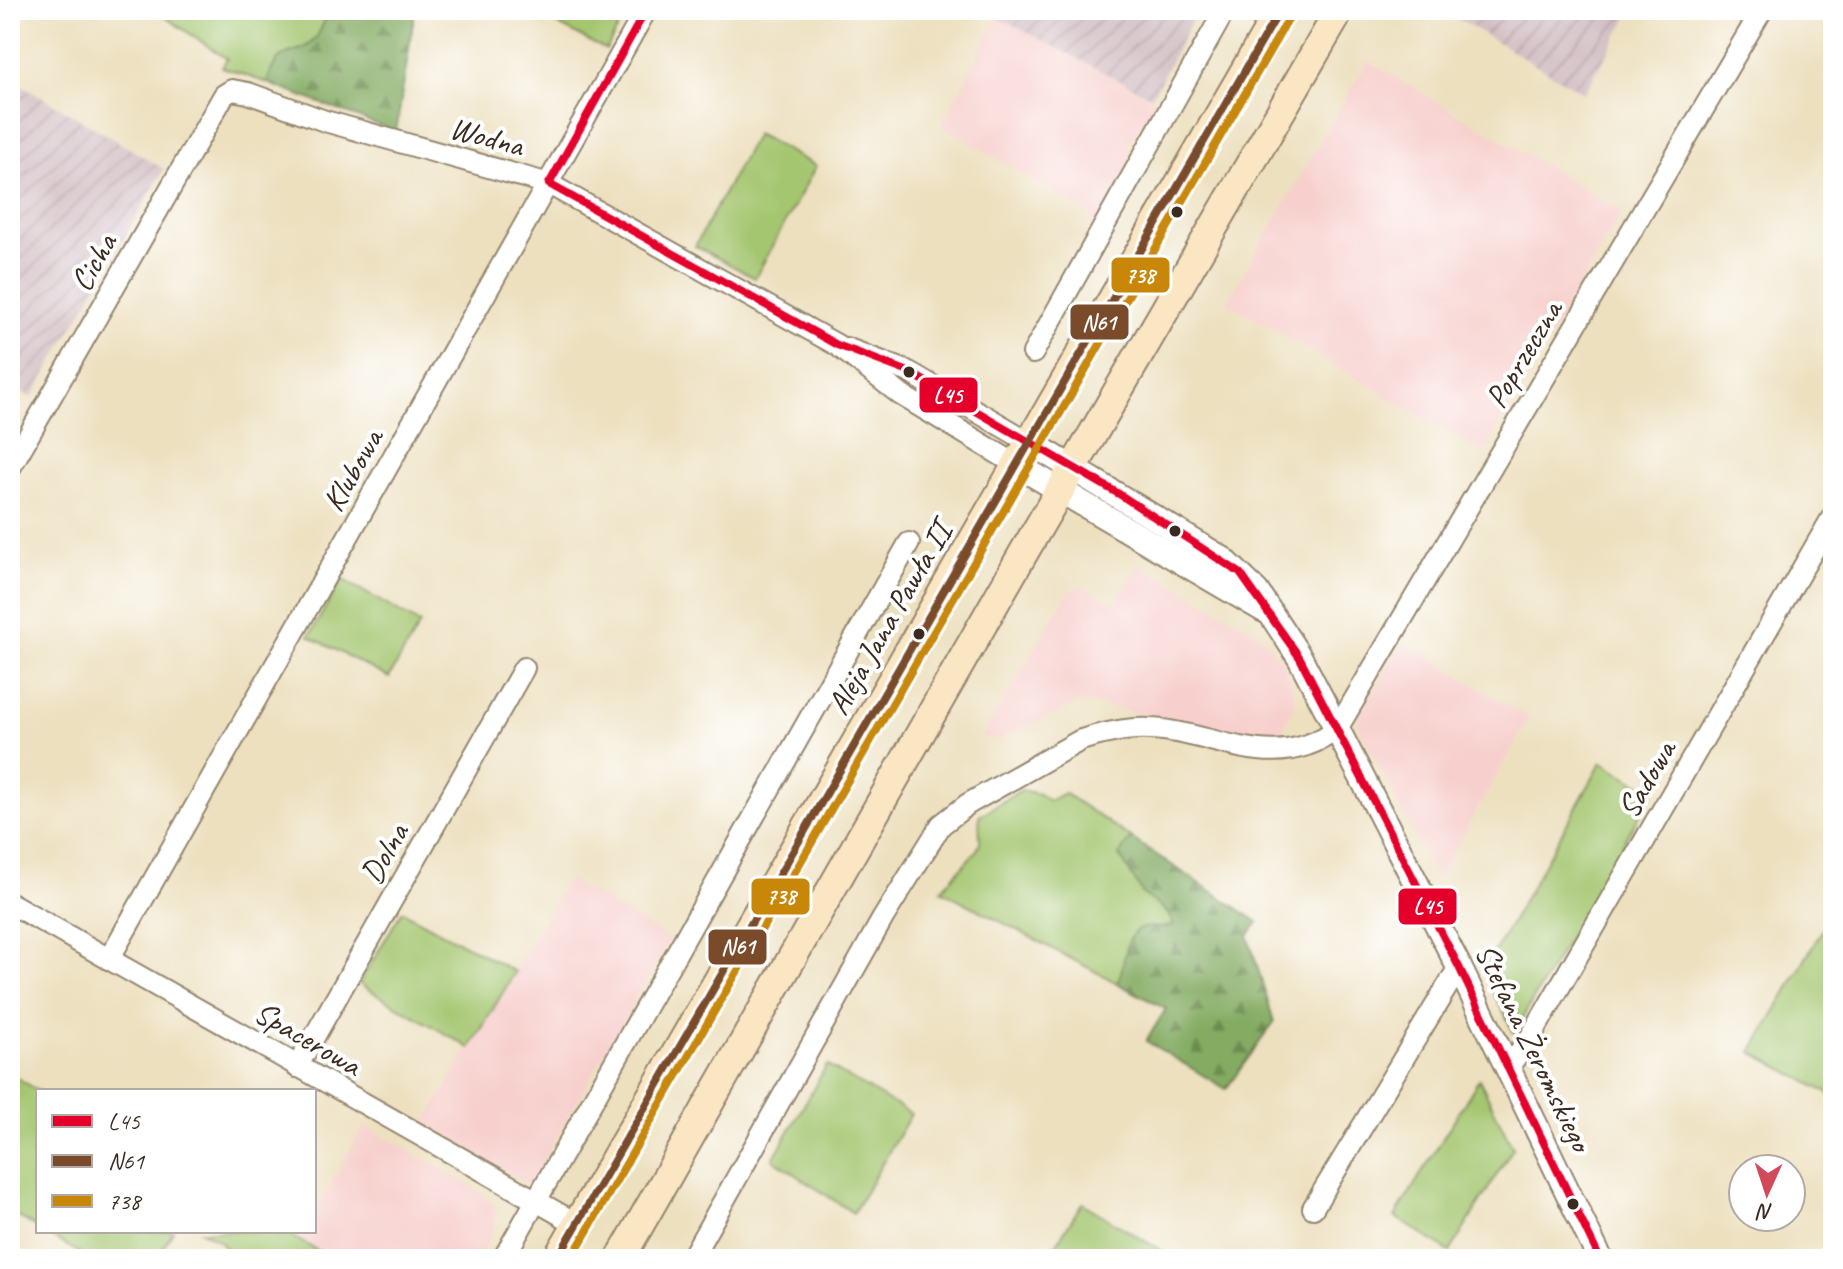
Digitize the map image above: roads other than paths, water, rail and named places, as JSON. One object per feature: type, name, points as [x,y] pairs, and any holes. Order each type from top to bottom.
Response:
[{"type":"main road","name":"Aleja Jana Pawła II","points":[[557,1259],[1280,10]]},
{"type":"main road","points":[[620,1259],[1340,10]]},
{"type":"street","name":"Klubowa","points":[[109,959],[646,10]]},
{"type":"street","points":[[1033,353],[1225,10]]},
{"type":"street","name":"Poprzeczna","points":[[1337,729],[1762,10]]},
{"type":"street","name":"Wodna","points":[[232,90],[338,125],[549,184],[837,345],[909,372],[1024,454]]},
{"type":"street","name":"Cicha","points":[[10,468],[224,95],[232,90]]},
{"type":"street","name":"Stefana Żeromskiego","points":[[1024,454],[1224,560],[1256,591],[1300,658],[1337,729],[1459,967],[1600,1259]]},
{"type":"street","name":"Sadowa","points":[[1507,1069],[1530,1038],[1833,516]]},
{"type":"street","points":[[503,1259],[909,543]]},
{"type":"street","name":"Dolna","points":[[297,1067],[524,668]]},
{"type":"street","points":[[691,1259],[883,918],[941,825],[989,792],[1081,740],[1096,735],[1136,729],[1282,752],[1316,744],[1337,729]]},
{"type":"street","name":"Spacerowa","points":[[10,903],[577,1224]]},
{"type":"street","points":[[1313,1208],[1459,967]]}]
